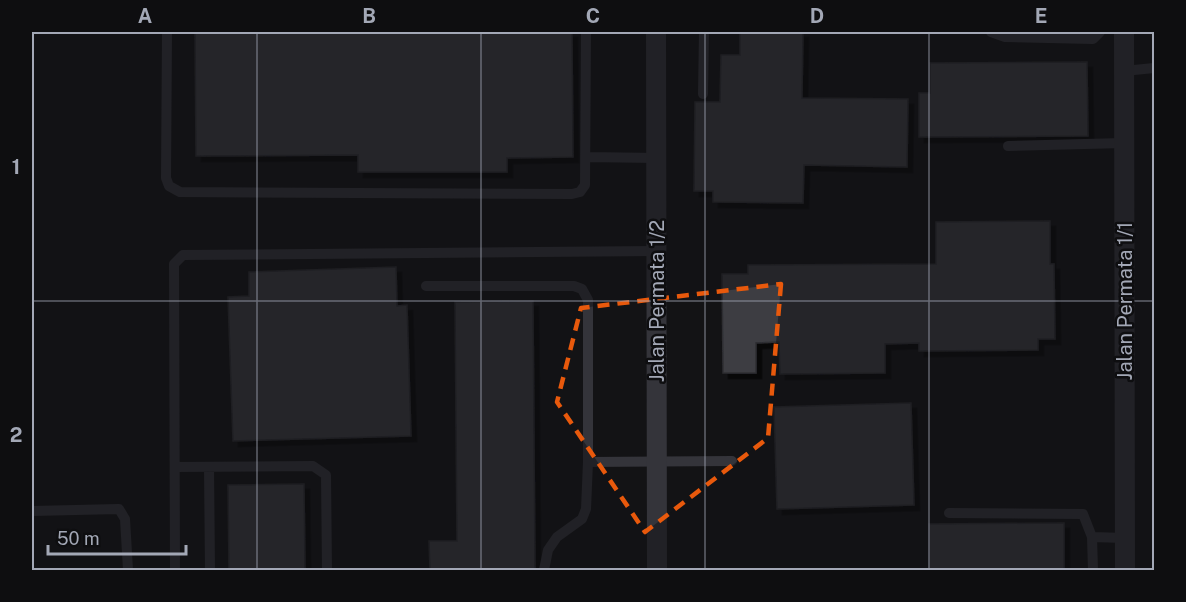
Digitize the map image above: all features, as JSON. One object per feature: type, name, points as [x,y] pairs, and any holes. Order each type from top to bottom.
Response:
[{"type":"street","name":"Jalan Permata 1/2","points":[[656,32],[657,570]]},
{"type":"street","name":"Jalan Permata 1/1","points":[[1124,32],[1125,570]]},
{"type":"lane","points":[[167,32],[166,178],[169,186],[180,192],[572,194],[580,192],[585,185],[586,32]]},
{"type":"lane","points":[[703,94],[704,32]]},
{"type":"lane","points":[[991,32],[1005,37],[1093,39],[1100,32]]},
{"type":"lane","points":[[1124,71],[1155,68]]},
{"type":"lane","points":[[1008,146],[1124,143]]},
{"type":"lane","points":[[586,157],[657,158]]},
{"type":"lane","points":[[176,570],[174,264],[183,255],[657,251]]},
{"type":"lane","points":[[426,286],[574,286],[582,289],[588,300],[586,509],[582,519],[558,537],[548,550],[544,570]]},
{"type":"lane","points":[[588,462],[732,461]]},
{"type":"lane","points":[[175,467],[313,466],[326,476],[327,570]]},
{"type":"lane","points":[[209,467],[210,570]]},
{"type":"lane","points":[[32,511],[119,509],[125,519],[128,570]]},
{"type":"lane","points":[[949,513],[1083,514],[1092,537],[1093,570]]},
{"type":"lane","points":[[1092,537],[1125,538]]},
{"type":"highlighted area","points":[[781,284],[768,438],[645,532],[557,402],[581,308]]},
{"type":"building","points":[[195,32],[572,32],[573,157],[507,158],[507,172],[358,172],[358,155],[196,156]]},
{"type":"building","points":[[740,32],[803,32],[802,98],[908,99],[907,167],[804,165],[803,203],[713,202],[713,191],[694,191],[695,102],[720,102],[721,55],[740,55]]},
{"type":"building","points":[[1087,62],[1088,136],[919,137],[919,93],[930,93],[930,63]]},
{"type":"building","points":[[1050,221],[1050,264],[1054,264],[1055,339],[1038,339],[1038,350],[919,351],[919,343],[885,344],[885,373],[780,374],[779,342],[756,343],[756,373],[723,373],[722,274],[748,274],[748,265],[936,264],[936,222]]},
{"type":"building","points":[[396,267],[397,306],[407,305],[411,436],[233,441],[228,297],[249,296],[249,272]]},
{"type":"building","points":[[533,301],[535,570],[430,570],[429,541],[457,541],[455,302]]},
{"type":"building","points":[[911,403],[914,505],[777,509],[774,407]]},
{"type":"building","points":[[304,484],[305,570],[229,570],[228,485]]},
{"type":"building","points":[[1064,523],[1064,570],[929,570],[929,524]]}]
